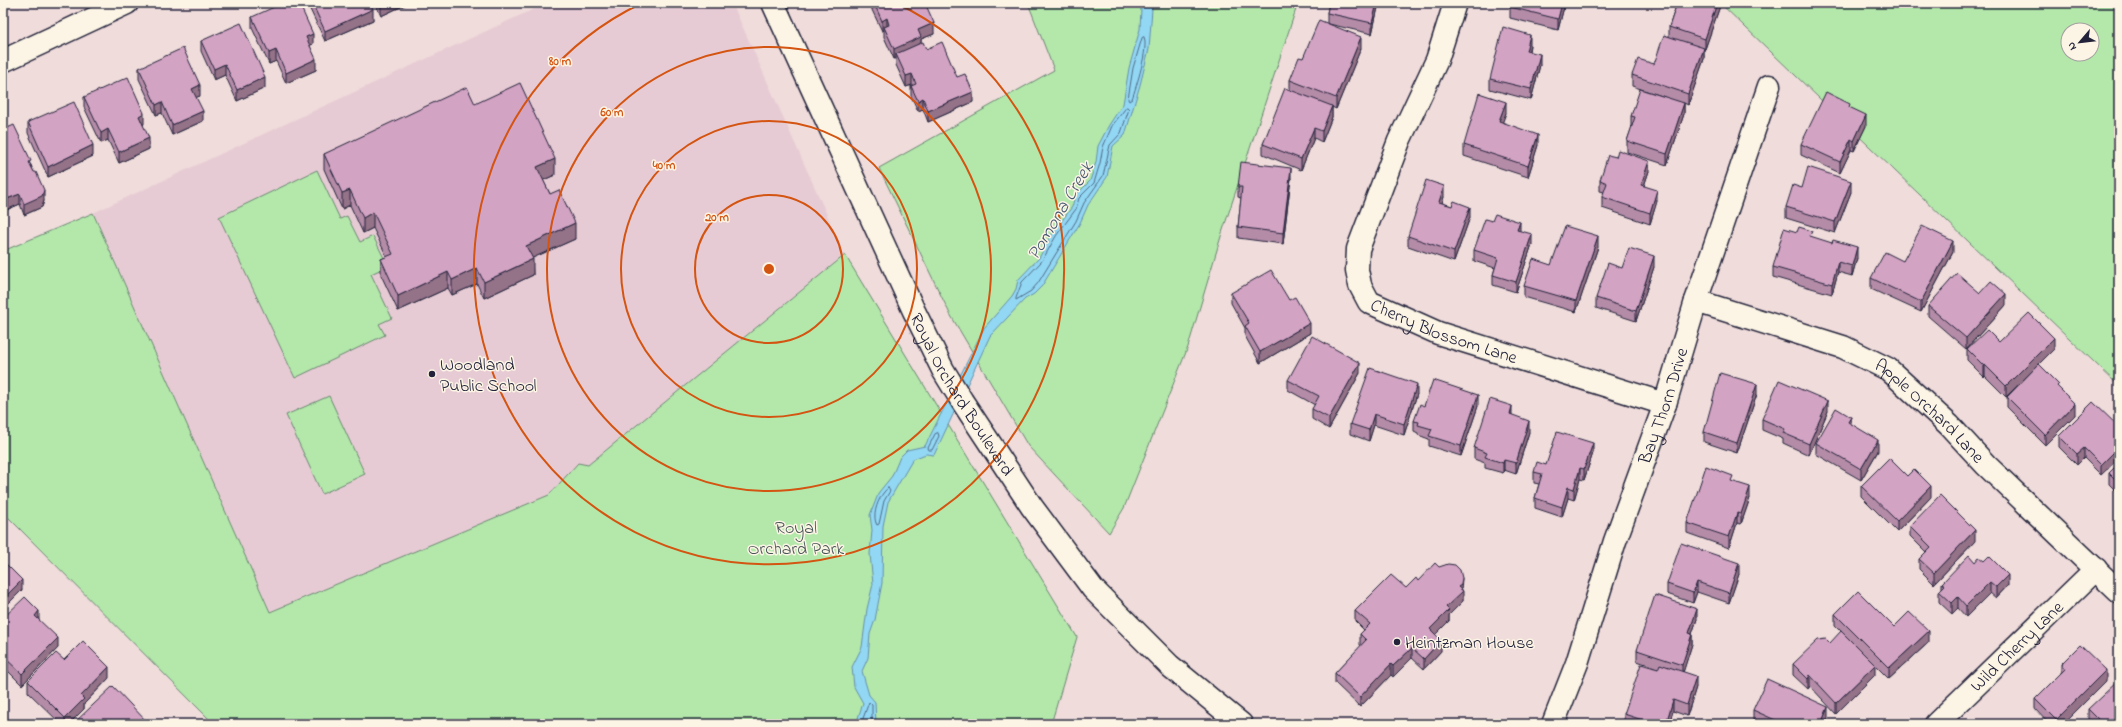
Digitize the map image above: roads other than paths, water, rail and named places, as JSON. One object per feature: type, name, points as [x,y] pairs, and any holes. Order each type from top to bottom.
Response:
[{"type":"street","points":[[3,61],[127,3]]},
{"type":"street","name":"Royal Orchard Boulevard","points":[[773,3],[914,311],[944,370],[962,401],[1032,507],[1093,589],[1170,666],[1241,724]]},
{"type":"street","name":"Cherry Blossom Lane","points":[[1455,3],[1437,60],[1399,141],[1358,249],[1357,270],[1360,285],[1369,302],[1438,333],[1665,404]]},
{"type":"street","name":"Bay Thorn Drive","points":[[1552,724],[1577,664],[1615,541],[1665,404],[1696,301],[1769,86]]},
{"type":"street","name":"Apple Orchard Lane","points":[[1696,301],[1843,347],[1888,370],[1949,425],[1986,465],[2119,592]]},
{"type":"street","name":"Wild Cherry Lane","points":[[1936,724],[2096,569]]},
{"type":"water","points":[[1139,3],[1151,3],[1152,9],[1149,49],[1125,135],[1113,146],[1107,177],[1088,205],[1080,223],[1042,286],[1034,294],[1025,299],[990,336],[934,455],[926,454],[913,459],[888,502],[883,526],[882,583],[875,620],[870,634],[868,658],[862,671],[869,695],[875,702],[876,724],[856,724],[863,703],[854,687],[852,667],[862,647],[867,609],[873,584],[870,554],[872,530],[870,515],[879,492],[892,476],[900,457],[907,450],[925,446],[984,328],[1012,296],[1016,289],[1018,280],[1039,258],[1052,234],[1072,207],[1075,196],[1090,181],[1096,162],[1098,146],[1109,125],[1123,104],[1129,68],[1140,29],[1141,9]]},
{"type":"place","name":"Woodland Public School","points":[[432,374]]},
{"type":"place","name":"Heintzman House","points":[[1397,642]]},
{"type":"water label","name":"Pomona Creek","points":[[1059,210]]},
{"type":"park label","name":"Royal Orchard Park","points":[[796,537]]}]
